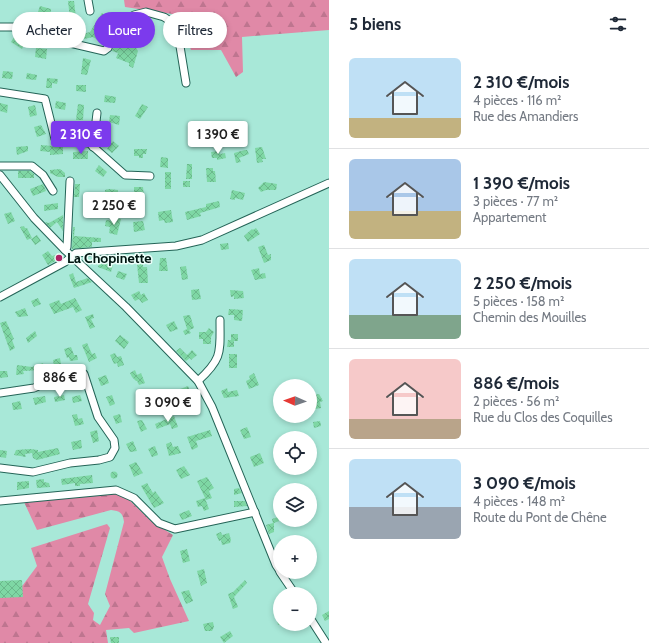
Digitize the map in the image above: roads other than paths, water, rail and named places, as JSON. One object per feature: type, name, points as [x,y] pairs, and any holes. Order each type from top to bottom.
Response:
[{"type":"street","points":[[88,0],[90,11]]},
{"type":"street","points":[[0,27],[16,27],[27,31],[46,32],[57,40],[104,50],[108,48],[113,34],[134,15],[146,12],[164,17],[173,23],[178,34],[186,83]]},
{"type":"street","points":[[0,92],[46,99],[55,139],[89,143],[125,175],[150,176]]},
{"type":"street","points":[[93,147],[97,113]]},
{"type":"street","points":[[0,166],[32,166],[43,175],[54,191]]},
{"type":"street","points":[[0,175],[34,218],[71,256],[126,307],[198,381],[212,407],[273,555]]},
{"type":"street","points":[[65,250],[67,247],[70,181]]},
{"type":"street","points":[[0,297],[65,262],[76,253],[176,246],[202,240],[329,183]]},
{"type":"street","points":[[198,381],[212,368],[218,359],[220,350],[220,320]]},
{"type":"street","points":[[0,393],[34,388],[62,375],[84,374],[98,417],[114,440],[115,448],[110,457],[99,460],[70,463],[33,472],[0,468]]},
{"type":"street","points":[[0,501],[116,490],[134,498],[159,523],[175,529],[255,512]]},
{"type":"street","points":[[317,629],[326,643]]},
{"type":"place","name":"La Chopinette","points":[[59,258]]}]
